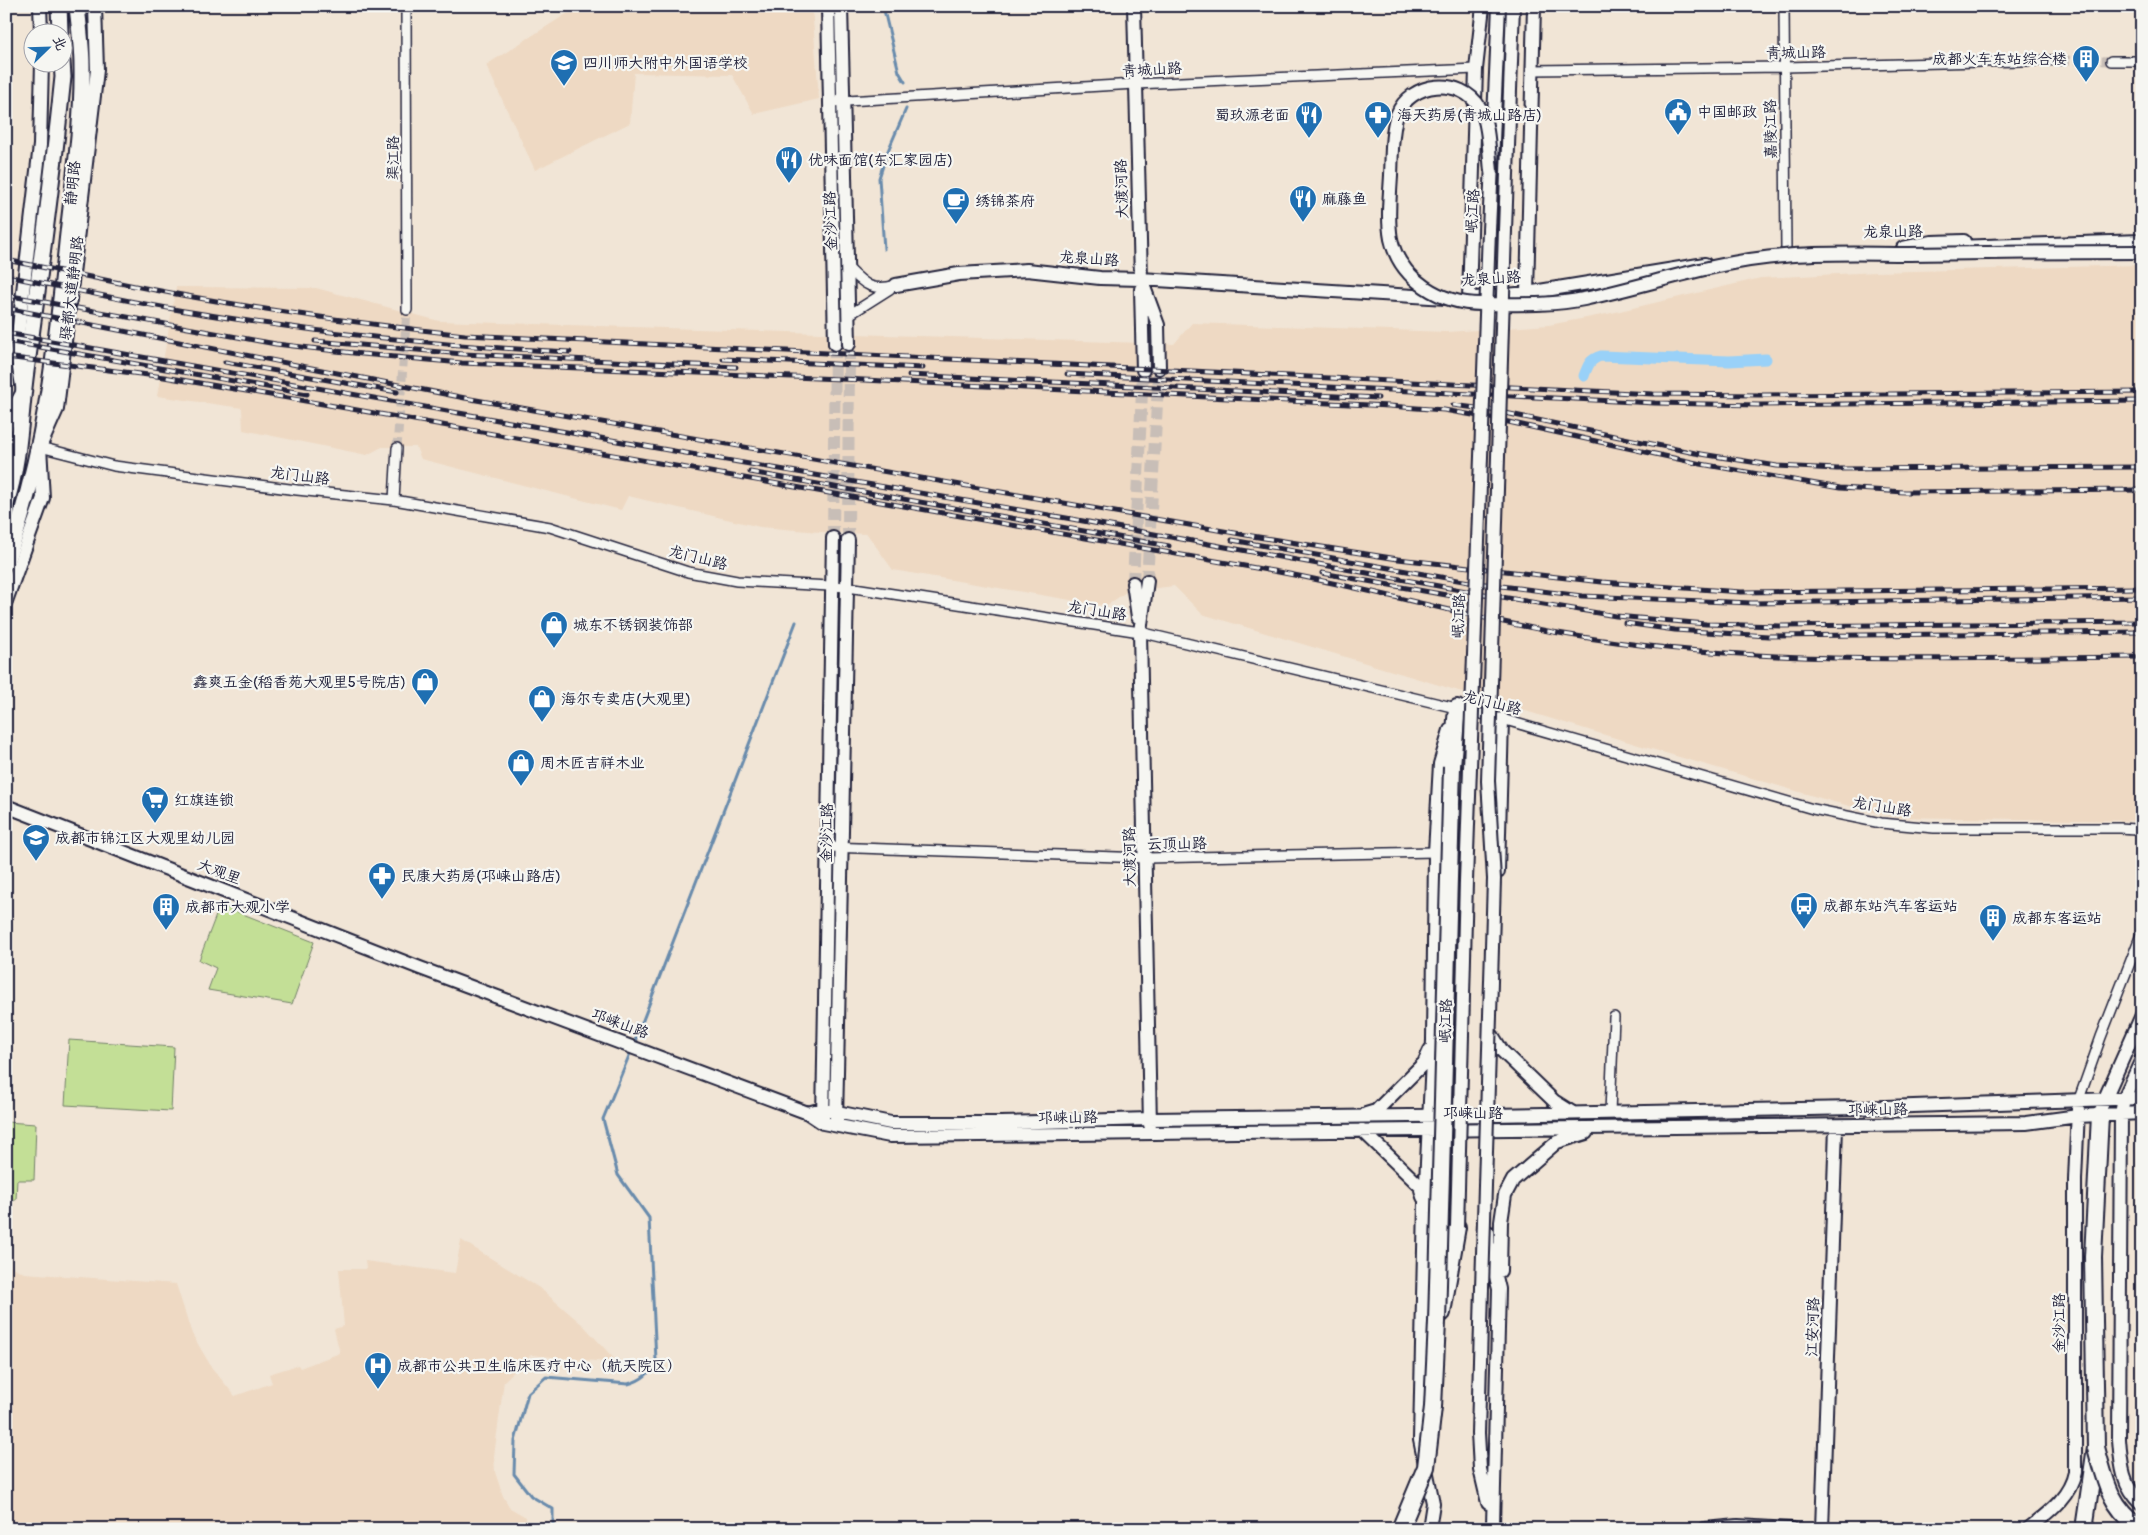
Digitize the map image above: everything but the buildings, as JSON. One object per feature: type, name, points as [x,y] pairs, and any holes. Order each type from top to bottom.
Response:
[{"type":"highway","points":[[1400,1528],[1426,1467],[1433,1407],[1452,766],[1457,708]]},
{"type":"highway","points":[[2084,1529],[2096,1447],[2093,1257],[2102,1107]]},
{"type":"highway","points":[[1435,1354],[1457,1227]]},
{"type":"highway","points":[[2096,1447],[2106,1486],[2113,1500],[2122,1513],[2141,1529]]},
{"type":"main road","points":[[59,6],[60,22]]},
{"type":"main road","name":"静明路","points":[[40,447],[52,372],[78,140],[82,67],[77,6]]},
{"type":"main road","name":"静明路","points":[[23,391],[50,204],[62,72]]},
{"type":"main road","points":[[6,503],[17,454],[23,391]]},
{"type":"main road","name":"驿都大道静明路","points":[[6,562],[20,524],[40,447]]},
{"type":"street","points":[[40,6],[41,22]]},
{"type":"street","name":"驿都大道静明路","points":[[40,447],[57,409],[62,369],[98,70],[95,6]]},
{"type":"street","name":"渠江路","points":[[406,6],[407,310]]},
{"type":"street","name":"金沙江路","points":[[828,6],[835,344]]},
{"type":"street","name":"金沙江路","points":[[841,6],[849,344]]},
{"type":"street","name":"大渡河路","points":[[1134,6],[1140,278],[1158,325],[1159,368]]},
{"type":"street","name":"岷江路","points":[[1469,299],[1476,69],[1483,6]]},
{"type":"street","name":"岷江路","points":[[1457,1227],[1466,871],[1491,172],[1499,6]]},
{"type":"street","points":[[1495,1527],[1480,1469],[1479,1451],[1494,879],[1488,781],[1513,6]]},
{"type":"street","points":[[1527,293],[1534,6]]},
{"type":"street","name":"嘉陵江路","points":[[1784,6],[1786,251]]},
{"type":"street","name":"青城山路","points":[[1532,70],[1784,67],[2060,60]]},
{"type":"street","points":[[2111,61],[2142,61]]},
{"type":"street","name":"青城山路","points":[[830,102],[1135,84],[1476,69]]},
{"type":"street","points":[[6,427],[23,391],[16,352],[40,146],[42,72]]},
{"type":"street","points":[[1491,172],[1485,121],[1480,108],[1468,94],[1455,88],[1438,86],[1425,88],[1411,96],[1398,114],[1393,140],[1389,213],[1392,242],[1398,258],[1410,274],[1426,288],[1442,296],[1473,304],[1556,303],[1582,300],[1720,265],[1784,256],[2142,252]]},
{"type":"street","points":[[1903,248],[1932,242],[2142,239]]},
{"type":"street","name":"龙泉山路","points":[[848,268],[866,285],[878,288],[959,274],[1027,270],[1100,278],[1140,278],[1469,299],[1527,293],[1786,251],[2034,246],[2142,239]]},
{"type":"street","points":[[1140,278],[1143,370]]},
{"type":"street","points":[[849,315],[896,285]]},
{"type":"street","points":[[6,601],[43,498],[40,447]]},
{"type":"street","name":"龙门山路","points":[[40,447],[114,466],[296,490],[394,500],[550,527],[688,572],[737,582],[848,587],[1140,632],[1502,719],[1813,808],[1880,824],[1934,828],[2120,828],[2135,829],[2142,832]]},
{"type":"street","points":[[394,500],[397,448]]},
{"type":"street","name":"金沙江路","points":[[823,1123],[834,586],[833,538]]},
{"type":"street","name":"金沙江路","points":[[836,1126],[848,540]]},
{"type":"street","name":"大渡河路","points":[[1147,581],[1140,632],[1150,1133]]},
{"type":"street","points":[[1133,583],[1140,632]]},
{"type":"street","points":[[1429,1529],[1433,1503],[1420,1440],[1425,1203],[1433,1040],[1435,852],[1440,764],[1457,708]]},
{"type":"street","points":[[1499,1288],[1488,1243],[1492,1036],[1502,719]]},
{"type":"street","name":"大观里","points":[[6,806],[420,968]]},
{"type":"street","name":"云顶山路","points":[[829,847],[1146,858],[1435,852]]},
{"type":"street","points":[[2079,1099],[2142,932]]},
{"type":"street","name":"邛崃山路","points":[[420,968],[808,1113],[823,1123],[890,1136],[1429,1129],[1836,1127],[2026,1123],[2078,1116],[2124,1098],[2142,1098]]},
{"type":"street","points":[[2102,1107],[2142,1015]]},
{"type":"street","points":[[1610,1112],[1614,1017]]},
{"type":"street","points":[[1492,1036],[1502,1051],[1554,1100],[1573,1114]]},
{"type":"street","points":[[1360,1116],[1376,1111],[1424,1064],[1433,1040]]},
{"type":"street","points":[[2142,1059],[2124,1098],[2121,1114],[2119,1440],[2122,1473],[2134,1497],[2142,1504]]},
{"type":"street","name":"金沙江路","points":[[2028,1529],[2054,1508],[2072,1485],[2075,1472],[2075,1180],[2079,1099]]},
{"type":"street","name":"邛崃山路","points":[[822,1109],[891,1123],[1001,1123],[1150,1119],[1573,1114],[1979,1105],[2079,1099],[2121,1114],[2142,1113]]},
{"type":"street","points":[[808,1113],[822,1109]]},
{"type":"street","name":"江安河路","points":[[1822,1529],[1836,1127]]},
{"type":"street","points":[[1495,1527],[1499,1288],[1501,1222],[1505,1195],[1513,1180],[1557,1142],[1598,1129]]},
{"type":"street","points":[[1362,1130],[1420,1186],[1425,1203]]},
{"type":"street","points":[[1704,1529],[1738,1526],[1792,1529]]},
{"type":"shaded area","name":"四川师大附中外国语学校","points":[[579,6],[812,6],[819,99],[754,114],[732,75],[634,73],[630,123],[535,170],[486,65]]},
{"type":"shaded area","points":[[2142,265],[2142,821],[1894,817],[1834,802],[1655,750],[1202,614],[1174,586],[1126,592],[1106,606],[893,570],[867,534],[760,527],[628,496],[621,510],[421,459],[416,447],[382,447],[367,455],[243,430],[242,408],[157,396],[176,287],[316,288],[439,321],[1174,344],[1192,323],[1447,332],[1549,325],[1607,314],[1761,278],[1876,272]]},
{"type":"shaded area","name":"成都市公共卫生临床医疗中心（航天院区）","points":[[461,1240],[541,1289],[584,1326],[618,1363],[531,1355],[504,1381],[494,1456],[495,1472],[503,1496],[510,1508],[526,1517],[526,1522],[516,1529],[6,1529],[6,1264],[24,1273],[176,1284],[192,1334],[212,1368],[235,1396],[272,1383],[269,1374],[298,1365],[300,1368],[340,1353],[334,1329],[344,1326],[339,1269],[366,1269],[365,1261],[455,1273]]},
{"type":"green space","points":[[220,905],[314,942],[292,1004],[208,990],[216,968],[199,960]]},
{"type":"green space","points":[[69,1040],[174,1047],[171,1111],[65,1105]]},
{"type":"green space","points":[[6,1122],[36,1124],[34,1180],[17,1180],[16,1200],[6,1200]]},
{"type":"waterway","points":[[883,6],[899,72],[905,82]]},
{"type":"waterway","points":[[884,249],[879,178],[887,153],[906,109]]},
{"type":"waterway","points":[[1584,376],[1590,363],[1601,356],[1729,361],[1766,359]]},
{"type":"waterway","points":[[633,1046],[796,622]]},
{"type":"waterway","points":[[548,1529],[553,1524],[553,1509],[531,1496],[514,1474],[515,1441],[528,1393],[546,1377],[628,1384],[645,1375],[656,1360],[649,1218],[618,1175],[603,1119],[631,1051]]},
{"type":"tunnel","points":[[2061,60],[2111,61]]},
{"type":"tunnel","points":[[397,448],[407,310]]},
{"type":"tunnel","points":[[833,538],[835,344]]},
{"type":"tunnel","points":[[848,540],[849,344]]},
{"type":"tunnel","points":[[1147,581],[1159,368]]},
{"type":"tunnel","points":[[1133,583],[1143,370]]},
{"type":"railway","points":[[6,260],[227,303],[465,335],[1653,394],[2142,392]]},
{"type":"railway","points":[[6,276],[238,320],[428,342],[570,352]]},
{"type":"railway","points":[[6,295],[276,344],[362,354],[462,363],[864,380],[1444,410],[1490,418],[1701,464],[1840,488],[1905,492],[2142,490]]},
{"type":"railway","points":[[6,308],[465,398],[1252,536],[1398,559],[1602,582],[1741,592],[2142,588]]},
{"type":"railway","points":[[6,333],[1616,616],[1706,624],[1781,626],[2142,622]]},
{"type":"railway","points":[[6,341],[307,394]]},
{"type":"railway","points":[[315,341],[463,354],[736,367]]},
{"type":"railway","points":[[6,357],[164,377],[1273,571],[1533,628],[1641,645],[1712,652],[1855,658],[2142,657]]},
{"type":"railway","points":[[723,359],[923,368]]},
{"type":"railway","points":[[225,362],[397,392]]},
{"type":"railway","points":[[1067,374],[1655,403],[1759,405],[2142,401]]},
{"type":"railway","points":[[909,375],[1378,398]]},
{"type":"railway","points":[[1453,405],[1491,410],[1695,453],[1777,466],[1837,469],[2142,467]]},
{"type":"railway","points":[[750,472],[1169,546]]},
{"type":"railway","points":[[1232,540],[1469,582],[1582,596],[1752,603],[2142,597]]},
{"type":"railway","points":[[1322,573],[1452,596]]},
{"type":"railway","points":[[1625,623],[1675,630],[1768,636],[2142,632]]},
{"type":"place","name":"成都火车东站综合楼","points":[[2086,83]]},
{"type":"place","name":"四川师大附中外国语学校","points":[[564,87]]},
{"type":"place","name":"中国邮政","points":[[1678,136]]},
{"type":"place","name":"蜀玖源老面","points":[[1309,139]]},
{"type":"place","name":"海天药房(青城山路店)","points":[[1378,139]]},
{"type":"place","name":"优味面馆(东汇家园店)","points":[[789,184]]},
{"type":"place","name":"麻藤鱼","points":[[1303,223]]},
{"type":"place","name":"绣锦茶府","points":[[956,225]]},
{"type":"place","name":"城东不锈钢装饰部","points":[[554,649]]},
{"type":"place","name":"鑫爽五金(稻香苑大观里5号院店)","points":[[425,706]]},
{"type":"place","name":"海尔专卖店(大观里)","points":[[542,723]]},
{"type":"place","name":"周木匠吉祥木业","points":[[521,787]]},
{"type":"place","name":"红旗连锁","points":[[155,824]]},
{"type":"place","name":"成都市锦江区大观里幼儿园","points":[[36,862]]},
{"type":"place","name":"民康大药房(邛崃山路店)","points":[[382,900]]},
{"type":"place","name":"成都东站汽车客运站","points":[[1804,930]]},
{"type":"place","name":"成都市大观小学","points":[[166,931]]},
{"type":"place","name":"成都东客运站","points":[[1993,942]]},
{"type":"place","name":"成都市公共卫生临床医疗中心（航天院区）","points":[[378,1390]]}]
